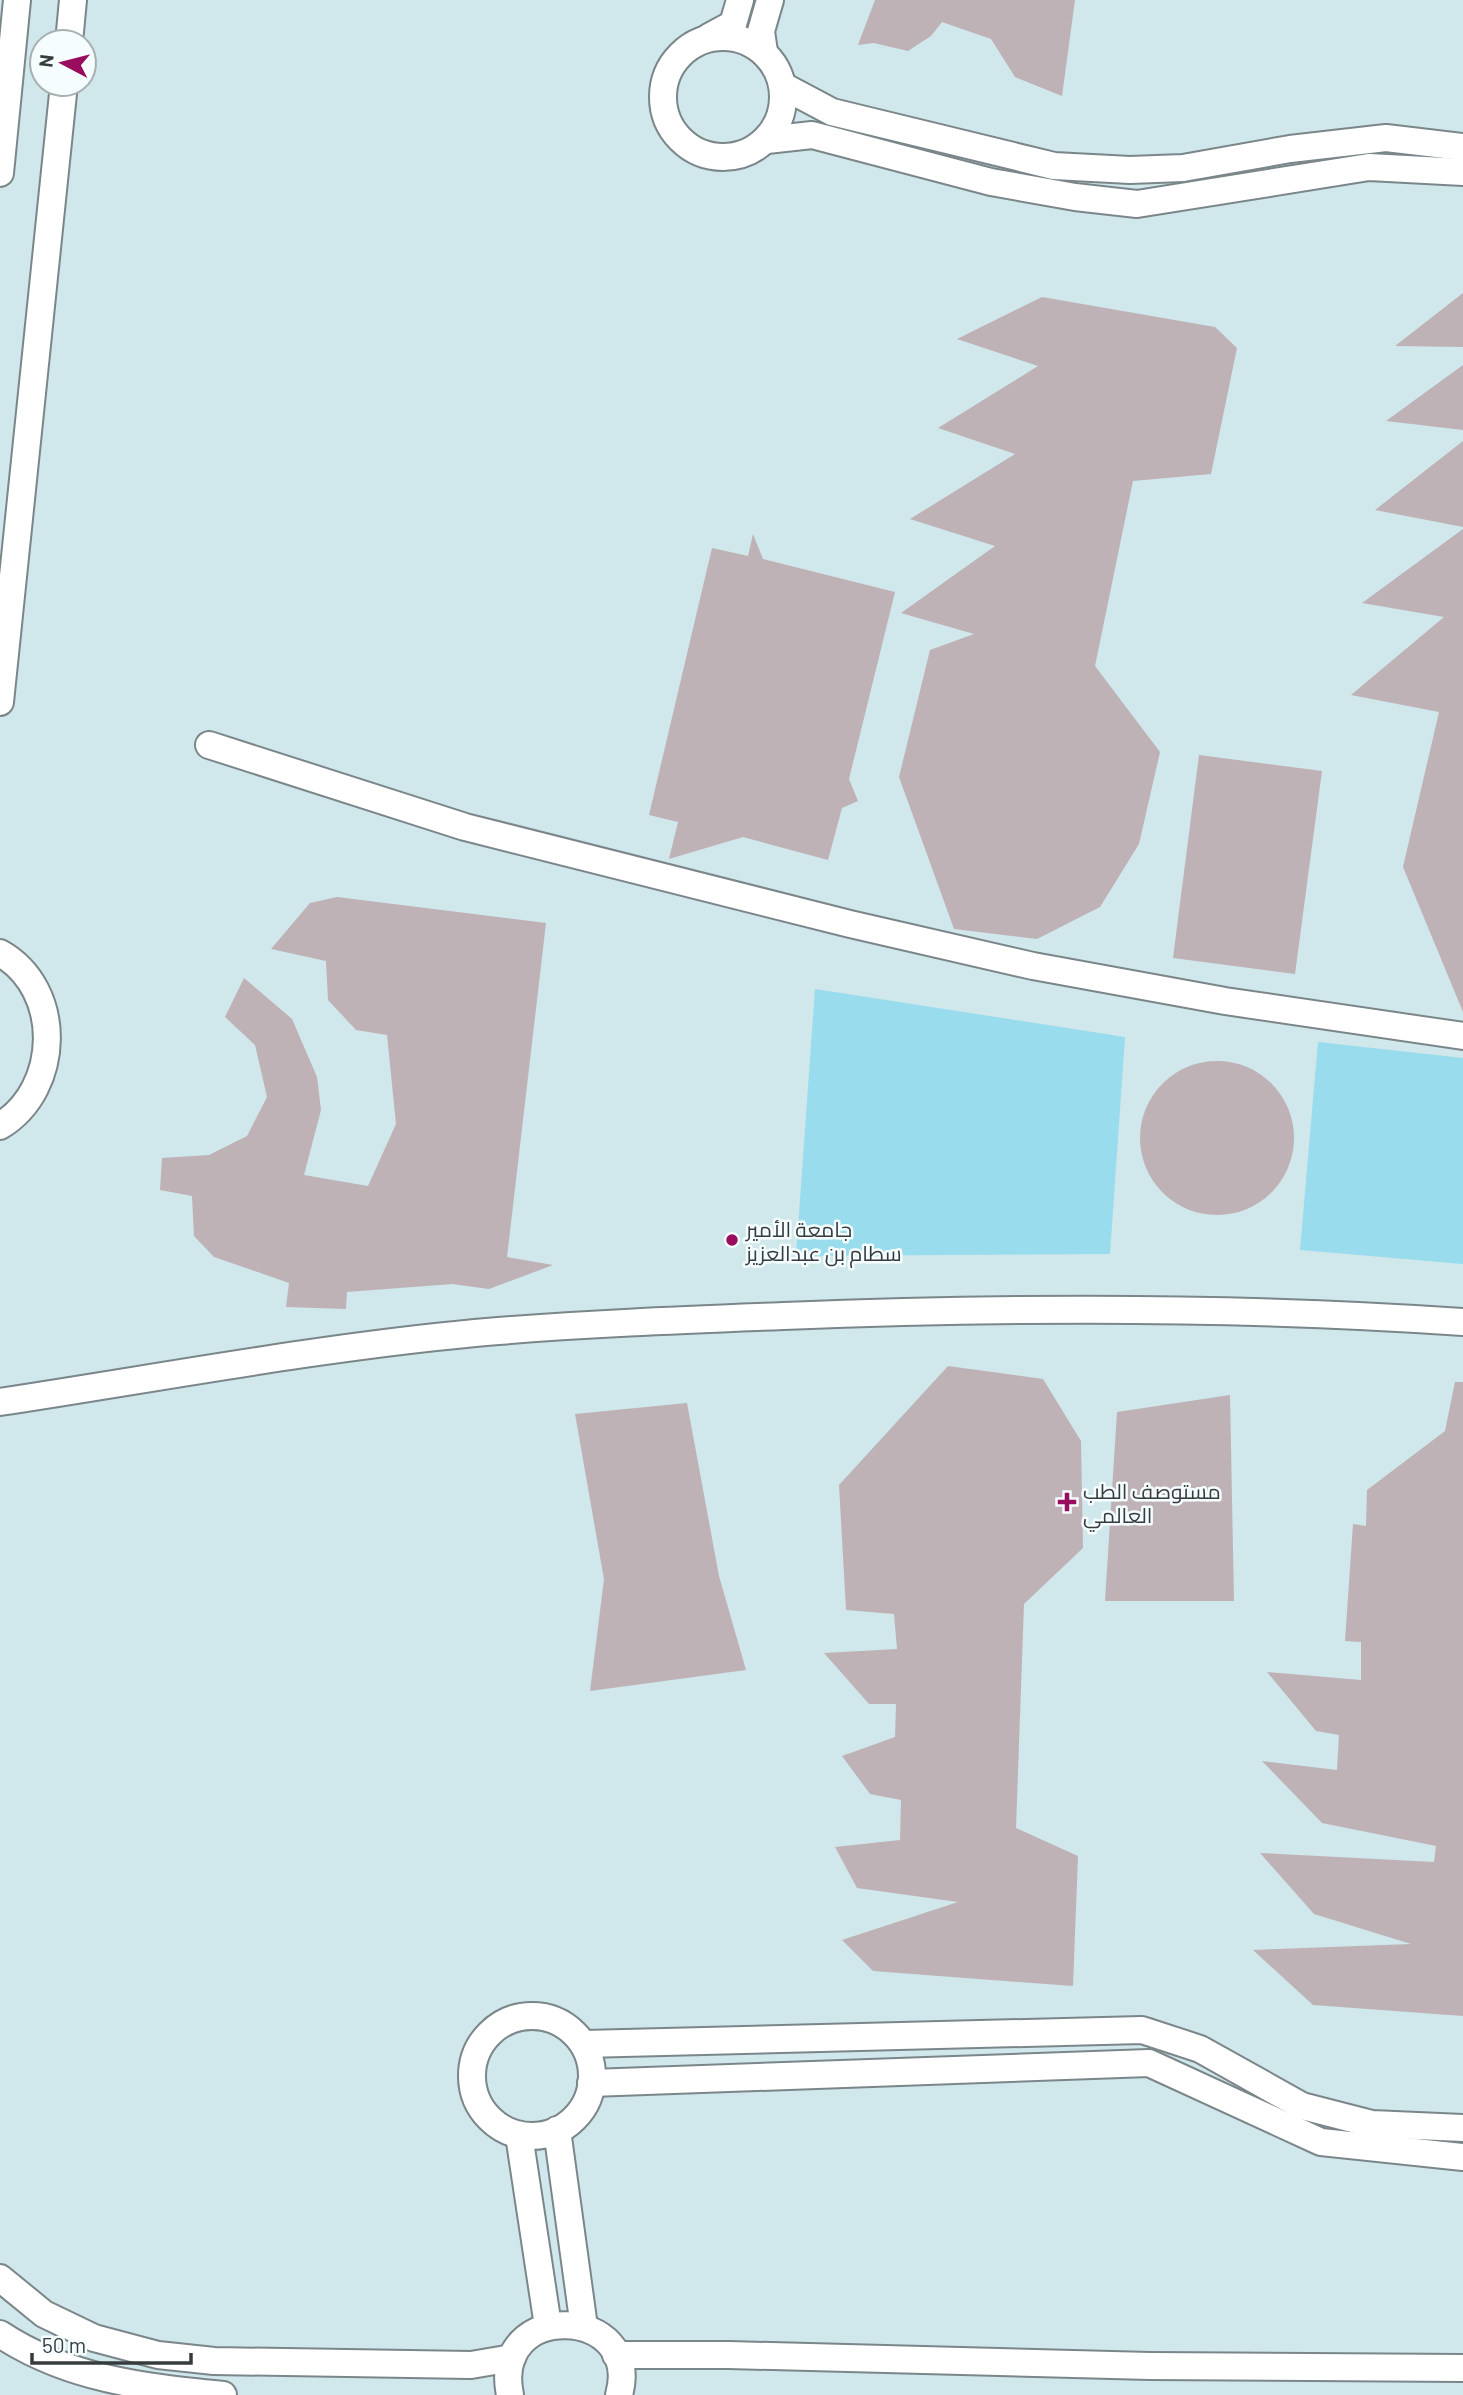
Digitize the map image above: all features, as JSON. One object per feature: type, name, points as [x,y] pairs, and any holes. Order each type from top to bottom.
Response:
[{"type":"street","points":[[0,173],[17,0]]},
{"type":"street","points":[[70,28],[73,0]]},
{"type":"street","points":[[709,37],[738,38],[764,52],[776,67],[783,86],[783,105],[778,124],[767,140],[751,152],[732,157],[711,157],[692,150],[677,136],[666,118],[662,98],[665,78],[675,59],[691,46],[733,24],[740,0]]},
{"type":"street","points":[[764,52],[761,31],[770,0]]},
{"type":"street","points":[[783,86],[832,113],[1054,166],[1130,170],[1183,168],[1290,149],[1386,138],[1463,147]]},
{"type":"street","points":[[0,702],[5,601],[62,98]]},
{"type":"street","points":[[767,140],[812,135],[991,182],[1075,197],[1137,204],[1370,167],[1463,172]]},
{"type":"street","points":[[209,745],[465,827],[850,924],[1032,966],[1225,1001],[1463,1036]]},
{"type":"street","points":[[0,934],[5,956],[31,981],[44,1009],[48,1040],[44,1071],[30,1098],[0,1126]]},
{"type":"street","points":[[0,1402],[324,1352],[473,1334],[628,1322],[935,1309],[1094,1308],[1242,1311],[1463,1322]]},
{"type":"street","points":[[534,2015],[553,2019],[571,2029],[584,2044],[591,2063],[591,2083],[586,2102],[574,2119],[557,2130],[539,2136],[519,2135],[500,2127],[486,2115],[476,2098],[472,2078],[474,2059],[483,2041],[496,2026],[514,2018],[534,2015]]},
{"type":"street","points":[[584,2044],[1142,2030],[1200,2049],[1302,2106],[1372,2124],[1463,2128]]},
{"type":"street","points":[[591,2083],[1149,2063],[1321,2142],[1463,2157]]},
{"type":"street","points":[[557,2130],[584,2326]]},
{"type":"street","points":[[519,2135],[548,2326]]},
{"type":"street","points":[[0,2278],[44,2314],[94,2338],[158,2355],[214,2361],[471,2365],[512,2358]]},
{"type":"street","points":[[510,2395],[508,2375],[512,2358],[521,2344],[548,2326],[566,2323],[584,2326],[597,2333],[616,2355],[621,2371],[619,2395]]},
{"type":"street","points":[[0,2334],[30,2354],[96,2378],[133,2386],[223,2395]]},
{"type":"street","points":[[616,2355],[729,2355],[1150,2366],[1463,2368]]},
{"type":"shaded area","name":"جامعة الأمير سطام بن عبدالعزيز","points":[[0,0],[1463,0],[1463,2395],[0,2395]]},
{"type":"shaded area","points":[[815,989],[1125,1037],[1110,1254],[796,1256]]},
{"type":"shaded area","points":[[1318,1042],[1463,1058],[1463,1264],[1300,1250]]},
{"type":"building","points":[[875,0],[1075,0],[1062,96],[1015,77],[991,39],[942,22],[931,36],[908,51],[874,43],[858,45]]},
{"type":"building","points":[[1463,293],[1463,347],[1395,346]]},
{"type":"building","points":[[1042,297],[1215,327],[1237,348],[1211,474],[1133,481],[1095,666],[1160,752],[1139,844],[1100,907],[1037,939],[954,929],[899,777],[930,650],[974,634],[901,613],[995,546],[910,519],[1015,454],[938,428],[1038,366],[957,339]]},
{"type":"building","points":[[1463,365],[1463,430],[1386,421]]},
{"type":"building","points":[[1463,441],[1463,527],[1375,510]]},
{"type":"building","points":[[1463,529],[1463,1012],[1403,867],[1439,712],[1351,695],[1444,617],[1362,603]]},
{"type":"building","points":[[753,534],[763,559],[895,592],[849,779],[858,801],[842,808],[828,860],[743,837],[669,859],[678,822],[649,815],[712,548],[748,556]]},
{"type":"building","points":[[1199,755],[1322,771],[1295,974],[1173,958]]},
{"type":"building","points":[[337,897],[546,923],[507,1257],[553,1265],[489,1289],[452,1284],[347,1292],[346,1309],[286,1307],[289,1283],[214,1257],[194,1236],[192,1196],[160,1190],[162,1158],[209,1155],[247,1136],[267,1097],[255,1045],[225,1017],[244,978],[292,1019],[317,1077],[321,1110],[304,1175],[368,1186],[396,1124],[387,1035],[356,1030],[328,1000],[326,961],[271,949],[310,903]]},
{"type":"building","points":[[1217,1061],[1246,1067],[1271,1084],[1288,1109],[1294,1138],[1288,1167],[1271,1192],[1246,1209],[1217,1215],[1188,1209],[1163,1192],[1146,1167],[1140,1138],[1146,1109],[1163,1084],[1188,1067]]},
{"type":"building","points":[[948,1366],[1043,1379],[1081,1441],[1083,1548],[1024,1604],[1016,1828],[1078,1856],[1073,1986],[873,1971],[842,1940],[958,1902],[857,1888],[835,1847],[900,1840],[901,1800],[870,1794],[842,1756],[895,1737],[896,1704],[869,1704],[824,1653],[897,1649],[894,1614],[846,1610],[839,1485]]},
{"type":"building","points":[[1455,1382],[1463,1382],[1463,2016],[1313,2005],[1253,1950],[1411,1944],[1314,1914],[1260,1853],[1434,1862],[1436,1846],[1322,1823],[1262,1761],[1337,1770],[1339,1735],[1316,1731],[1267,1672],[1361,1680],[1361,1642],[1345,1641],[1353,1524],[1366,1526],[1367,1490],[1445,1431]]},
{"type":"building","points":[[1230,1395],[1234,1601],[1105,1601],[1117,1412]]},
{"type":"building","points":[[687,1403],[719,1576],[746,1670],[590,1691],[604,1579],[575,1414]]},
{"type":"place","name":"جامعة الأمير سطام بن عبدالعزيز","points":[[732,1240]]},
{"type":"place","name":"مستوصف الطب العالمي","points":[[1067,1502]]}]
